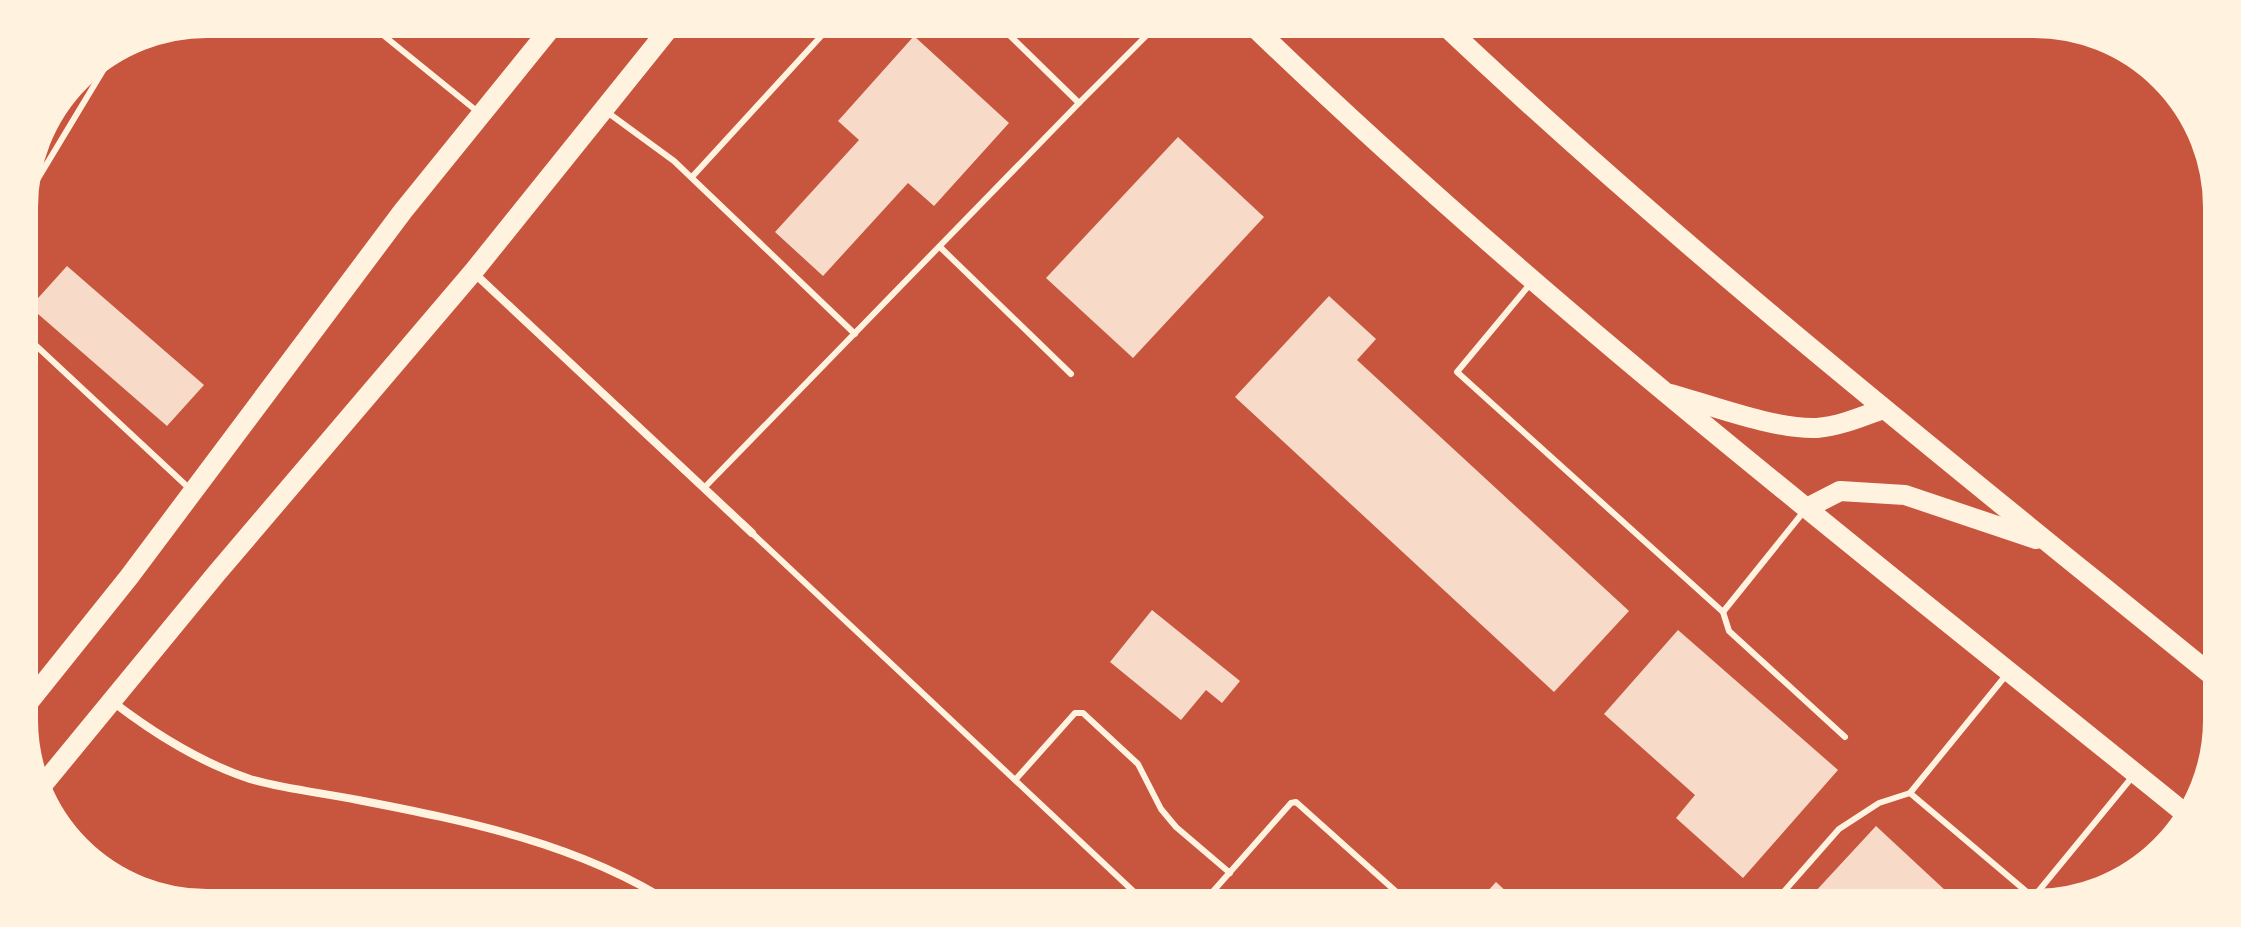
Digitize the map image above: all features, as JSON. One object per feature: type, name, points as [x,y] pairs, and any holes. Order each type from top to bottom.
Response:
[{"type":"main road","points":[[36,693],[129,577],[403,211],[545,36]]},
{"type":"main road","points":[[47,780],[216,574],[473,272],[663,36]]},
{"type":"main road","points":[[1264,36],[1459,215],[1663,391],[2180,809]]},
{"type":"main road","points":[[1456,36],[1676,235],[1883,409],[2205,670]]},
{"type":"main road","points":[[1663,391],[1766,421],[1814,428],[1849,422],[1883,409]]},
{"type":"main road","points":[[1807,508],[1840,491],[1905,495],[2051,544]]},
{"type":"street","points":[[473,272],[752,533]]},
{"type":"street","points":[[112,702],[148,729],[199,758],[252,779],[476,823],[575,855],[646,891]]},
{"type":"lane","points":[[384,36],[481,114]]},
{"type":"lane","points":[[692,177],[821,36]]},
{"type":"lane","points":[[1010,36],[1079,103]]},
{"type":"lane","points":[[704,488],[1146,36]]},
{"type":"lane","points":[[39,178],[102,72]]},
{"type":"lane","points":[[604,110],[692,177],[855,334]]},
{"type":"lane","points":[[940,247],[1071,374]]},
{"type":"lane","points":[[1533,280],[1457,372],[1723,612],[1729,631],[1845,737]]},
{"type":"lane","points":[[36,346],[193,491]]},
{"type":"lane","points":[[1723,612],[1807,508]]},
{"type":"lane","points":[[752,533],[1133,891]]},
{"type":"lane","points":[[1784,891],[1839,829],[1879,803],[1910,793],[2009,672]]},
{"type":"lane","points":[[1016,779],[1075,713],[1083,713],[1138,764],[1161,809],[1176,827],[1230,873]]},
{"type":"lane","points":[[2040,891],[2135,773]]},
{"type":"lane","points":[[1910,793],[2026,891]]},
{"type":"lane","points":[[1214,891],[1291,803],[1296,802],[1395,891]]},
{"type":"building","points":[[914,36],[1009,123],[934,206],[908,183],[823,276],[775,232],[859,140],[838,121]]},
{"type":"building","points":[[1178,137],[1264,217],[1133,358],[1046,278]]},
{"type":"building","points":[[67,266],[204,385],[167,426],[36,312],[36,300]]},
{"type":"building","points":[[1329,296],[1376,339],[1357,360],[1629,611],[1554,692],[1235,397]]},
{"type":"building","points":[[1152,610],[1240,681],[1222,703],[1206,690],[1181,720],[1110,662]]},
{"type":"building","points":[[1678,630],[1838,770],[1743,878],[1676,818],[1695,795],[1604,714]]},
{"type":"building","points":[[1876,826],[1946,891],[1816,891]]},
{"type":"building","points":[[1496,882],[1506,891],[1488,891]]}]
